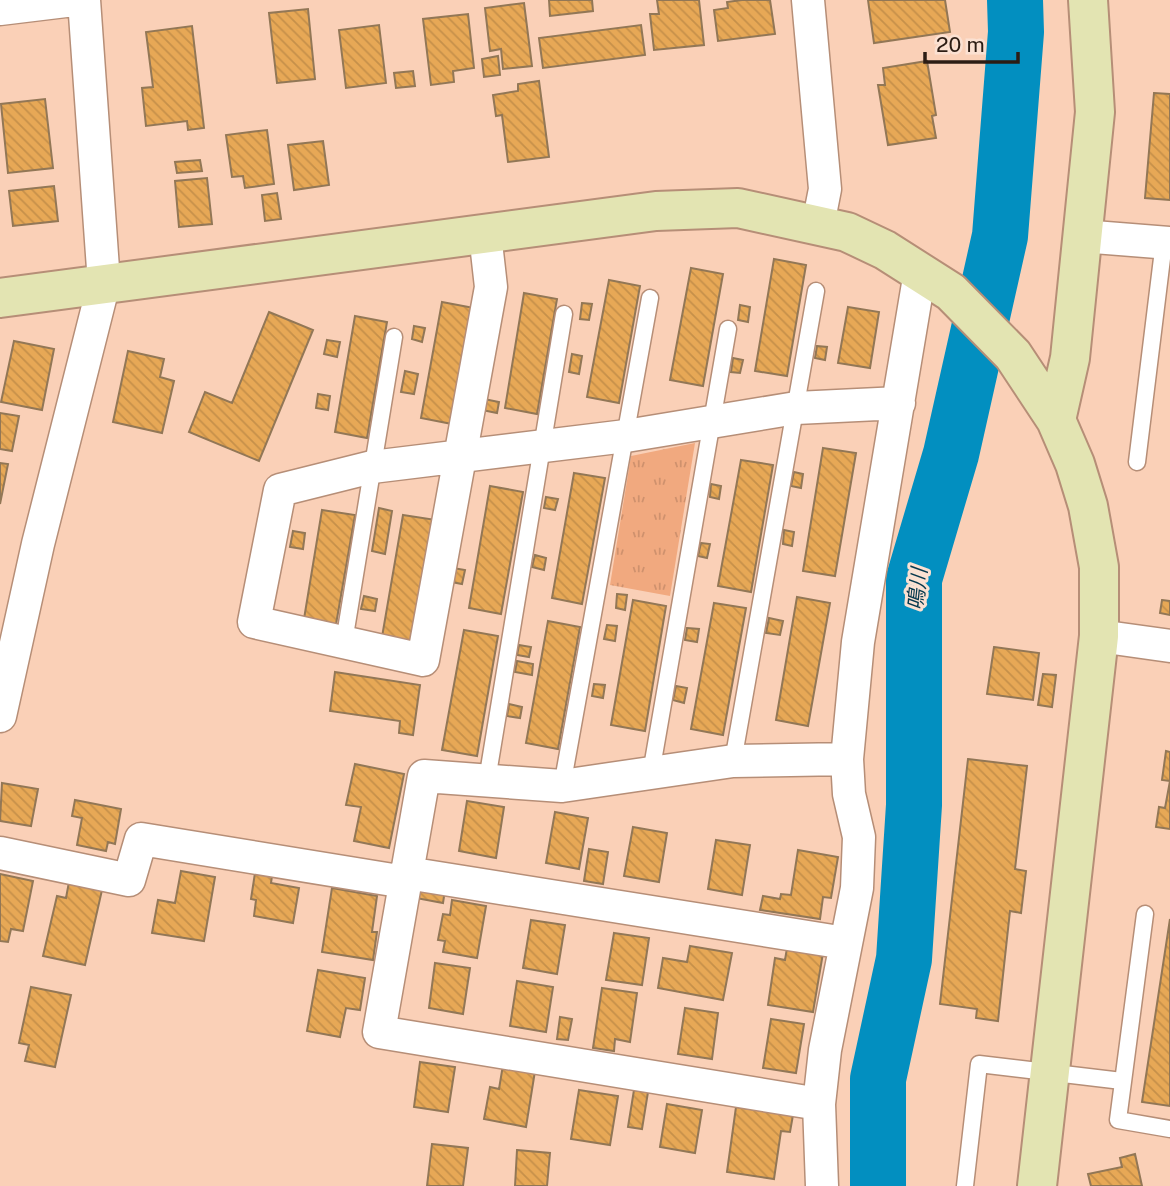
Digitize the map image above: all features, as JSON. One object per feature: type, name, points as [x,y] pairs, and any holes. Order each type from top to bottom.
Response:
[{"type":"street","points":[[0,9],[74,0]]},
{"type":"street","points":[[0,716],[38,544],[104,284],[84,0]]},
{"type":"street","points":[[808,0],[825,189],[818,225]]},
{"type":"street","points":[[1056,420],[1070,358],[1095,111],[1088,0]]},
{"type":"street","points":[[0,298],[656,211],[738,208],[848,232],[885,250],[951,292],[1013,355],[1056,420],[1075,464],[1088,506],[1099,567],[1098,636],[1037,1186]]},
{"type":"street","points":[[485,234],[491,287],[462,455],[423,660],[254,622],[280,490],[372,467],[462,455],[626,436],[796,408],[899,403]]},
{"type":"street","points":[[1081,236],[1167,242]]},
{"type":"street","points":[[822,1186],[819,1104],[825,1050],[857,888],[859,837],[849,794],[847,759],[858,642],[920,272]]},
{"type":"street","points":[[1098,636],[1170,646]]},
{"type":"street","points":[[819,1104],[380,1032],[424,776],[562,786],[733,761],[847,759]]},
{"type":"street","points":[[0,853],[129,880],[141,839],[845,943]]},
{"type":"lane","points":[[1137,461],[1167,242]]},
{"type":"lane","points":[[733,761],[816,291]]},
{"type":"lane","points":[[562,786],[650,298]]},
{"type":"lane","points":[[487,780],[564,314]]},
{"type":"lane","points":[[651,773],[728,329]]},
{"type":"lane","points":[[344,642],[394,337]]},
{"type":"lane","points":[[1145,914],[1118,1120],[1170,1129]]},
{"type":"lane","points":[[965,1186],[979,1064],[1122,1081]]},
{"type":"green space","points":[[695,443],[670,596],[610,585],[631,456]]},
{"type":"building","points":[[549,0],[592,0],[593,11],[550,16]]},
{"type":"building","points":[[657,0],[699,0],[704,45],[654,50],[650,14],[659,14]]},
{"type":"building","points":[[770,0],[775,34],[718,41],[714,10],[728,8],[727,2]]},
{"type":"building","points":[[868,0],[945,0],[950,32],[874,43]]},
{"type":"building","points":[[524,3],[532,66],[503,69],[501,49],[490,51],[485,8]]},
{"type":"building","points":[[308,9],[315,79],[277,83],[269,13]]},
{"type":"building","points":[[468,14],[474,68],[453,71],[454,82],[431,85],[423,19]]},
{"type":"building","points":[[379,25],[386,83],[346,88],[339,30]]},
{"type":"building","points":[[641,25],[645,55],[543,68],[539,38]]},
{"type":"building","points":[[192,26],[204,128],[188,130],[187,121],[146,126],[142,88],[153,87],[146,32]]},
{"type":"building","points":[[498,56],[500,75],[484,77],[482,59]]},
{"type":"building","points":[[927,61],[936,115],[932,116],[936,138],[888,145],[878,85],[885,85],[883,68]]},
{"type":"building","points":[[413,71],[415,86],[396,88],[394,73]]},
{"type":"building","points":[[539,81],[549,157],[508,162],[502,115],[496,116],[493,95],[518,91],[518,84]]},
{"type":"building","points":[[1154,93],[1170,94],[1170,200],[1145,198]]},
{"type":"building","points":[[45,99],[53,168],[8,173],[1,104]]},
{"type":"building","points":[[267,130],[274,184],[245,188],[243,176],[232,177],[226,135]]},
{"type":"building","points":[[323,141],[329,185],[294,190],[288,145]]},
{"type":"building","points":[[200,160],[202,171],[177,173],[175,162]]},
{"type":"building","points":[[207,178],[212,224],[179,227],[175,181]]},
{"type":"building","points":[[54,186],[58,221],[13,226],[9,191]]},
{"type":"building","points":[[277,193],[281,219],[265,221],[262,195]]},
{"type":"building","points":[[774,259],[806,265],[787,376],[755,371]]},
{"type":"building","points":[[691,268],[723,274],[703,386],[670,380]]},
{"type":"building","points":[[609,280],[640,286],[619,403],[587,397]]},
{"type":"building","points":[[524,293],[557,299],[537,414],[505,408]]},
{"type":"building","points":[[442,302],[474,308],[452,424],[421,418]]},
{"type":"building","points":[[582,303],[592,304],[589,320],[580,319]]},
{"type":"building","points":[[740,305],[750,307],[748,322],[738,320]]},
{"type":"building","points":[[848,307],[879,312],[870,368],[838,363]]},
{"type":"building","points":[[269,312],[313,330],[259,461],[189,432],[205,392],[232,403]]},
{"type":"building","points":[[355,316],[387,322],[367,438],[335,432]]},
{"type":"building","points":[[414,326],[425,328],[422,342],[412,339]]},
{"type":"building","points":[[327,340],[340,342],[337,357],[324,354]]},
{"type":"building","points":[[14,341],[54,349],[42,410],[1,402]]},
{"type":"building","points":[[817,346],[827,347],[825,360],[815,358]]},
{"type":"building","points":[[128,351],[164,359],[160,377],[174,381],[162,433],[113,422]]},
{"type":"building","points":[[572,354],[582,356],[579,374],[569,372]]},
{"type":"building","points":[[733,358],[743,360],[740,373],[731,372]]},
{"type":"building","points":[[405,371],[418,374],[414,394],[401,392]]},
{"type":"building","points":[[318,394],[330,396],[328,410],[316,408]]},
{"type":"building","points":[[484,399],[499,402],[497,413],[482,410]]},
{"type":"building","points":[[0,413],[19,416],[12,451],[0,449]]},
{"type":"building","points":[[823,448],[856,453],[835,576],[803,571]]},
{"type":"building","points":[[741,460],[773,465],[751,592],[718,586]]},
{"type":"building","points":[[0,463],[8,464],[0,504]]},
{"type":"building","points":[[794,472],[803,474],[801,488],[791,486]]},
{"type":"building","points":[[574,473],[605,478],[582,604],[552,598]]},
{"type":"building","points":[[711,484],[721,486],[719,499],[710,497]]},
{"type":"building","points":[[490,486],[523,492],[501,614],[469,608]]},
{"type":"building","points":[[546,497],[558,499],[555,510],[544,508]]},
{"type":"building","points":[[379,508],[392,511],[385,554],[372,551]]},
{"type":"building","points":[[322,510],[355,515],[335,630],[303,625]]},
{"type":"building","points":[[403,515],[436,520],[414,643],[382,637]]},
{"type":"building","points":[[784,530],[794,532],[792,546],[783,544]]},
{"type":"building","points":[[293,531],[305,533],[303,549],[290,547]]},
{"type":"building","points":[[701,543],[710,544],[707,558],[698,556]]},
{"type":"building","points":[[535,555],[546,558],[544,570],[532,567]]},
{"type":"building","points":[[453,568],[465,570],[462,584],[451,582]]},
{"type":"building","points":[[617,594],[627,595],[625,610],[616,608]]},
{"type":"building","points":[[364,596],[377,599],[375,611],[361,609]]},
{"type":"building","points":[[797,597],[830,603],[808,726],[776,720]]},
{"type":"building","points":[[633,600],[666,606],[645,731],[611,725]]},
{"type":"building","points":[[1162,600],[1170,601],[1170,615],[1160,613]]},
{"type":"building","points":[[714,603],[746,608],[723,735],[691,729]]},
{"type":"building","points":[[769,618],[783,621],[780,635],[766,633]]},
{"type":"building","points":[[548,621],[580,627],[558,749],[526,743]]},
{"type":"building","points":[[607,625],[617,626],[615,641],[604,639]]},
{"type":"building","points":[[687,628],[699,629],[697,642],[685,640]]},
{"type":"building","points":[[464,630],[498,636],[477,756],[442,750]]},
{"type":"building","points":[[519,645],[531,647],[529,657],[517,655]]},
{"type":"building","points":[[994,647],[1039,653],[1033,700],[987,694]]},
{"type":"building","points":[[517,661],[533,664],[532,675],[515,672]]},
{"type":"building","points":[[335,672],[420,685],[413,735],[399,733],[400,721],[330,711]]},
{"type":"building","points":[[1043,674],[1056,675],[1052,707],[1038,705]]},
{"type":"building","points":[[594,684],[605,685],[603,698],[592,696]]},
{"type":"building","points":[[676,686],[687,688],[684,703],[673,700]]},
{"type":"building","points":[[509,704],[522,707],[520,718],[507,716]]},
{"type":"building","points":[[1166,751],[1170,752],[1170,781],[1162,780]]},
{"type":"building","points":[[968,759],[1027,766],[1015,869],[1026,871],[1021,913],[1010,911],[998,1021],[976,1018],[977,1009],[940,1004]]},
{"type":"building","points":[[355,764],[404,774],[389,848],[354,841],[361,807],[346,805]]},
{"type":"building","points":[[1170,781],[1170,829],[1156,827],[1159,807],[1165,808]]},
{"type":"building","points":[[2,783],[38,789],[31,826],[0,821]]},
{"type":"building","points":[[75,800],[121,809],[115,844],[108,842],[106,851],[77,845],[82,818],[72,816]]},
{"type":"building","points":[[467,801],[504,807],[496,858],[459,851]]},
{"type":"building","points":[[555,812],[588,818],[579,869],[546,863]]},
{"type":"building","points":[[633,827],[667,833],[659,882],[624,876]]},
{"type":"building","points":[[716,840],[750,845],[742,895],[708,889]]},
{"type":"building","points":[[589,849],[608,852],[603,884],[584,881]]},
{"type":"building","points":[[798,850],[838,857],[831,898],[823,897],[820,919],[760,910],[763,896],[780,899],[781,894],[791,895]]},
{"type":"building","points":[[181,871],[215,877],[204,941],[152,933],[158,900],[175,903]]},
{"type":"building","points":[[255,873],[272,876],[271,883],[299,888],[293,923],[254,916],[256,900],[251,899]]},
{"type":"building","points":[[0,874],[33,881],[23,931],[11,929],[8,942],[0,941]]},
{"type":"building","points":[[69,882],[102,890],[85,965],[43,956],[57,896],[66,898]]},
{"type":"building","points":[[418,886],[445,890],[443,903],[416,898]]},
{"type":"building","points":[[332,888],[377,896],[372,932],[377,932],[373,960],[322,952]]},
{"type":"building","points":[[452,900],[486,906],[477,958],[443,952],[445,941],[438,940],[443,914],[450,915]]},
{"type":"building","points":[[1170,919],[1170,1106],[1142,1102]]},
{"type":"building","points":[[531,920],[565,925],[557,974],[523,968]]},
{"type":"building","points":[[614,933],[649,938],[642,985],[606,980]]},
{"type":"building","points":[[690,946],[732,953],[723,1000],[658,988],[663,958],[687,962]]},
{"type":"building","points":[[787,948],[823,953],[813,1012],[768,1005],[775,958],[785,960]]},
{"type":"building","points":[[435,963],[470,968],[463,1014],[429,1008]]},
{"type":"building","points":[[318,970],[365,978],[360,1010],[346,1008],[340,1037],[307,1031]]},
{"type":"building","points":[[517,981],[553,987],[546,1032],[510,1026]]},
{"type":"building","points":[[31,987],[71,995],[55,1067],[25,1061],[29,1045],[19,1043]]},
{"type":"building","points":[[602,988],[637,993],[630,1042],[615,1039],[614,1051],[593,1048]]},
{"type":"building","points":[[685,1008],[718,1013],[712,1059],[678,1054]]},
{"type":"building","points":[[560,1017],[572,1019],[568,1040],[557,1039]]},
{"type":"building","points":[[771,1019],[804,1024],[796,1073],[763,1068]]},
{"type":"building","points":[[420,1062],[455,1067],[448,1112],[414,1107]]},
{"type":"building","points":[[503,1065],[535,1071],[526,1127],[484,1119],[490,1087],[499,1089]]},
{"type":"building","points":[[579,1090],[618,1096],[610,1145],[571,1139]]},
{"type":"building","points":[[634,1090],[648,1092],[642,1129],[628,1127]]},
{"type":"building","points":[[667,1104],[702,1110],[695,1153],[660,1147]]},
{"type":"building","points":[[736,1107],[793,1115],[790,1132],[781,1131],[774,1179],[727,1172]]},
{"type":"building","points":[[432,1144],[468,1148],[463,1186],[427,1186]]},
{"type":"building","points":[[517,1150],[550,1153],[547,1186],[515,1186]]},
{"type":"building","points":[[1135,1154],[1142,1186],[1091,1186],[1088,1174],[1122,1167],[1120,1158]]},
{"type":"waterway","name":"鳴川","points":[[878,1186],[878,1079],[904,959],[914,805],[914,579],[951,454],[1000,236],[1016,32],[1015,0]]}]
